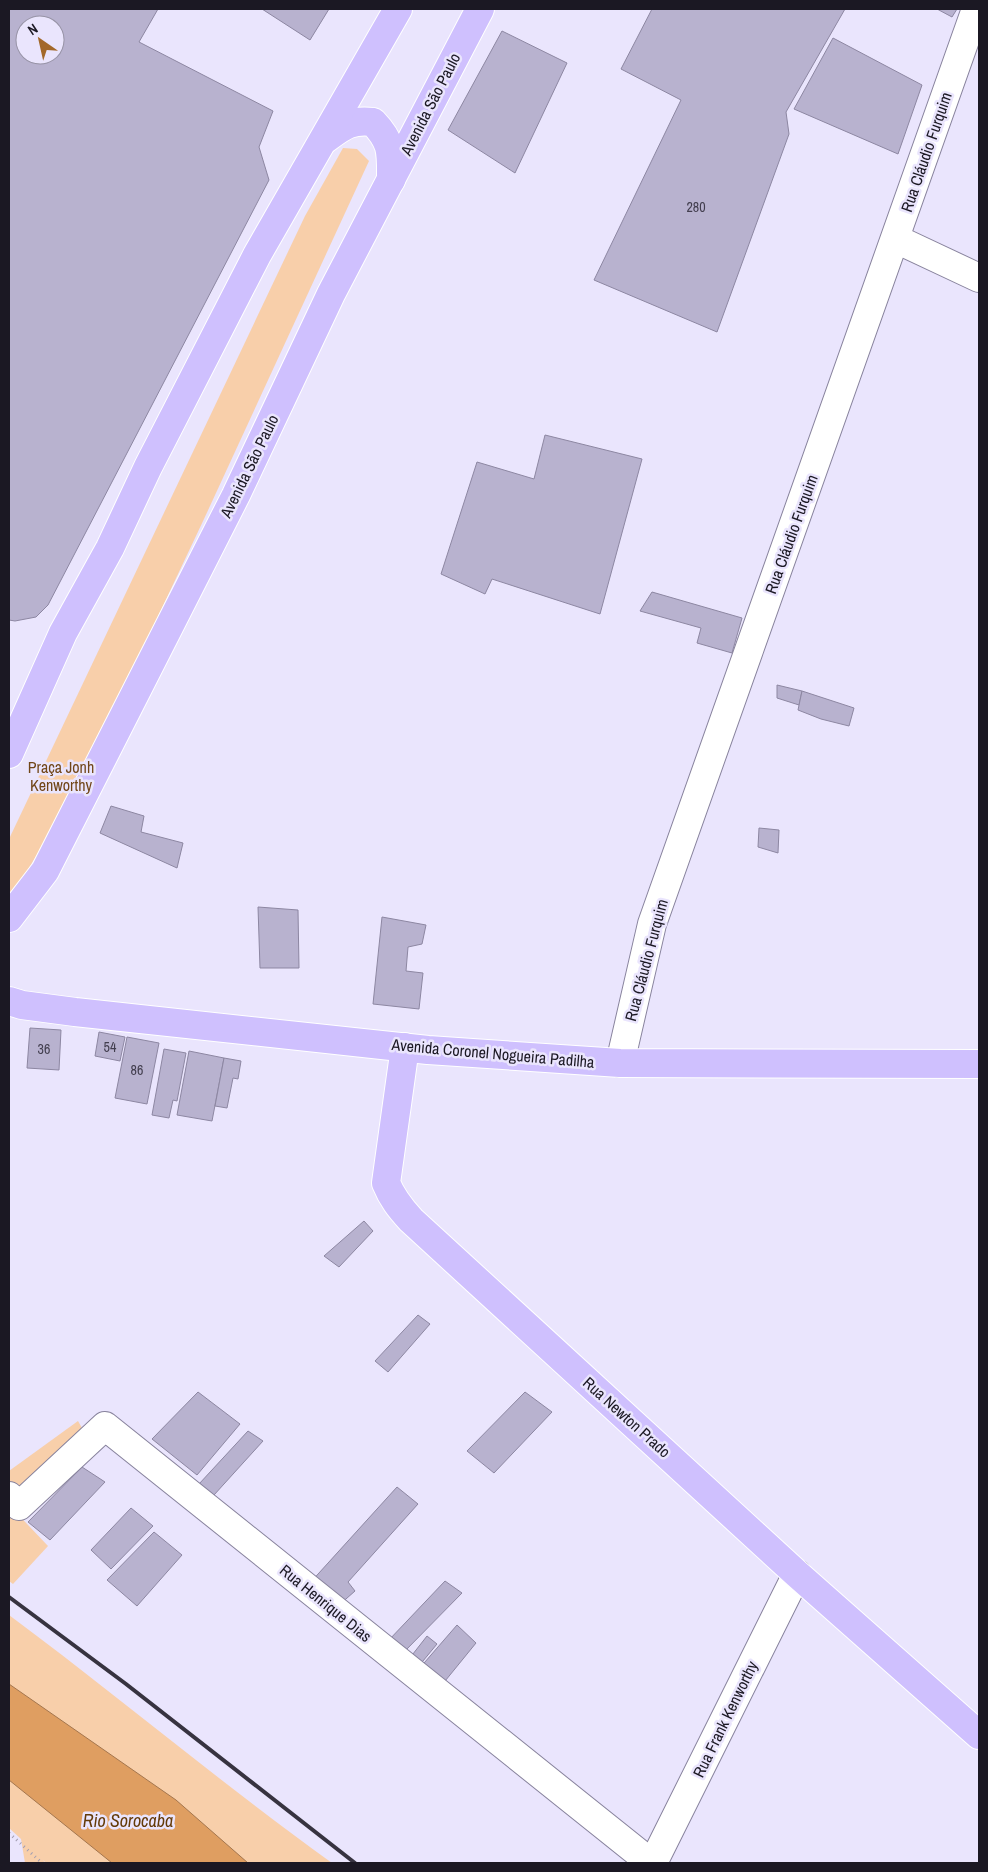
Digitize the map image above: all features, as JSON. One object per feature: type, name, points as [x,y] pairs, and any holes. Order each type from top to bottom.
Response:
[{"type":"main road","points":[[9,754],[63,633],[110,548],[148,467],[257,255],[398,9]]},
{"type":"main road","name":"Avenida São Paulo","points":[[9,918],[44,872],[236,495],[331,294],[480,9]]},
{"type":"main road","points":[[323,141],[349,124],[360,120],[373,122],[386,139],[390,149],[391,180]]},
{"type":"main road","name":"Avenida Coronel Nogueira Padilha","points":[[9,1001],[22,1005],[74,1012],[405,1047],[620,1063],[979,1064]]},
{"type":"main road","name":"Rua Newton Prado","points":[[405,1047],[386,1183],[392,1198],[411,1220],[797,1574],[979,1735]]},
{"type":"street","name":"Rua Cláudio Furquim","points":[[620,1063],[652,924],[976,9]]},
{"type":"street","points":[[896,239],[979,278]]},
{"type":"street","name":"Rua Henrique Dias","points":[[9,1496],[19,1506],[104,1426],[652,1863]]},
{"type":"street","name":"Rua Frank Kenworthy","points":[[652,1863],[797,1574]]},
{"type":"path","points":[[9,1833],[42,1863]]},
{"type":"green space","name":"Praça Jonh Kenworthy","points":[[343,148],[357,149],[369,161],[204,519],[75,792],[21,881],[9,896],[9,839],[305,216]]},
{"type":"green space","points":[[78,1421],[82,1428],[61,1453],[22,1493],[9,1483],[9,1471]]},
{"type":"green space","points":[[9,1505],[48,1546],[13,1584],[9,1581]]},
{"type":"green space","points":[[9,1615],[250,1802],[332,1863],[46,1863],[43,1860],[45,1863],[25,1863],[21,1839],[9,1828]]},
{"type":"water","name":"Rio Sorocaba","points":[[9,1684],[176,1800],[248,1863],[112,1863],[9,1780]]},
{"type":"building","points":[[9,9],[158,9],[139,42],[273,111],[259,147],[269,180],[48,605],[36,617],[15,621],[9,620]]},
{"type":"building","points":[[262,9],[329,9],[310,40]]},
{"type":"building","points":[[652,9],[845,9],[786,112],[789,134],[717,332],[594,280],[681,100],[621,69]]},
{"type":"building","points":[[937,9],[957,9],[952,17]]},
{"type":"building","points":[[502,31],[567,63],[515,173],[448,130]]},
{"type":"building","points":[[833,38],[922,85],[898,154],[794,109]]},
{"type":"building","points":[[545,435],[642,459],[600,614],[492,579],[485,594],[441,574],[477,462],[534,479]]},
{"type":"building","points":[[652,592],[742,618],[732,653],[697,643],[701,628],[640,611]]},
{"type":"building","points":[[777,685],[802,691],[799,705],[777,698]]},
{"type":"building","points":[[802,691],[854,708],[849,726],[821,719],[798,710]]},
{"type":"building","points":[[111,806],[144,816],[141,832],[183,843],[177,868],[100,833]]},
{"type":"building","points":[[759,828],[779,830],[778,853],[758,847]]},
{"type":"building","points":[[258,907],[298,910],[299,968],[260,968]]},
{"type":"building","points":[[382,917],[426,925],[422,944],[408,947],[406,971],[423,973],[419,1009],[373,1004]]},
{"type":"building","points":[[30,1028],[61,1030],[59,1070],[27,1068]]},
{"type":"building","points":[[99,1032],[125,1037],[120,1061],[95,1056]]},
{"type":"building","points":[[127,1037],[159,1043],[147,1104],[115,1098]]},
{"type":"building","points":[[164,1049],[186,1053],[177,1101],[173,1100],[169,1118],[152,1115]]},
{"type":"building","points":[[189,1051],[224,1058],[212,1121],[177,1115]]},
{"type":"building","points":[[224,1058],[241,1061],[238,1079],[233,1078],[227,1108],[215,1106]]},
{"type":"building","points":[[364,1221],[373,1231],[339,1267],[324,1256]]},
{"type":"building","points":[[418,1315],[430,1324],[388,1372],[375,1361]]},
{"type":"building","points":[[198,1392],[240,1424],[197,1475],[152,1439]]},
{"type":"building","points":[[525,1392],[552,1412],[494,1473],[467,1451]]},
{"type":"building","points":[[248,1431],[263,1441],[214,1495],[199,1484]]},
{"type":"building","points":[[82,1467],[105,1482],[50,1540],[28,1522]]},
{"type":"building","points":[[397,1487],[418,1504],[348,1582],[355,1591],[338,1606],[309,1584]]},
{"type":"building","points":[[131,1508],[153,1526],[111,1569],[91,1550]]},
{"type":"building","points":[[154,1532],[182,1555],[137,1606],[107,1580]]},
{"type":"building","points":[[445,1581],[462,1593],[403,1653],[388,1641]]},
{"type":"building","points":[[457,1625],[476,1643],[441,1686],[418,1670]]},
{"type":"building","points":[[427,1636],[437,1644],[418,1667],[409,1659]]},
{"type":"railway","points":[[9,1597],[126,1684],[355,1863]]}]
